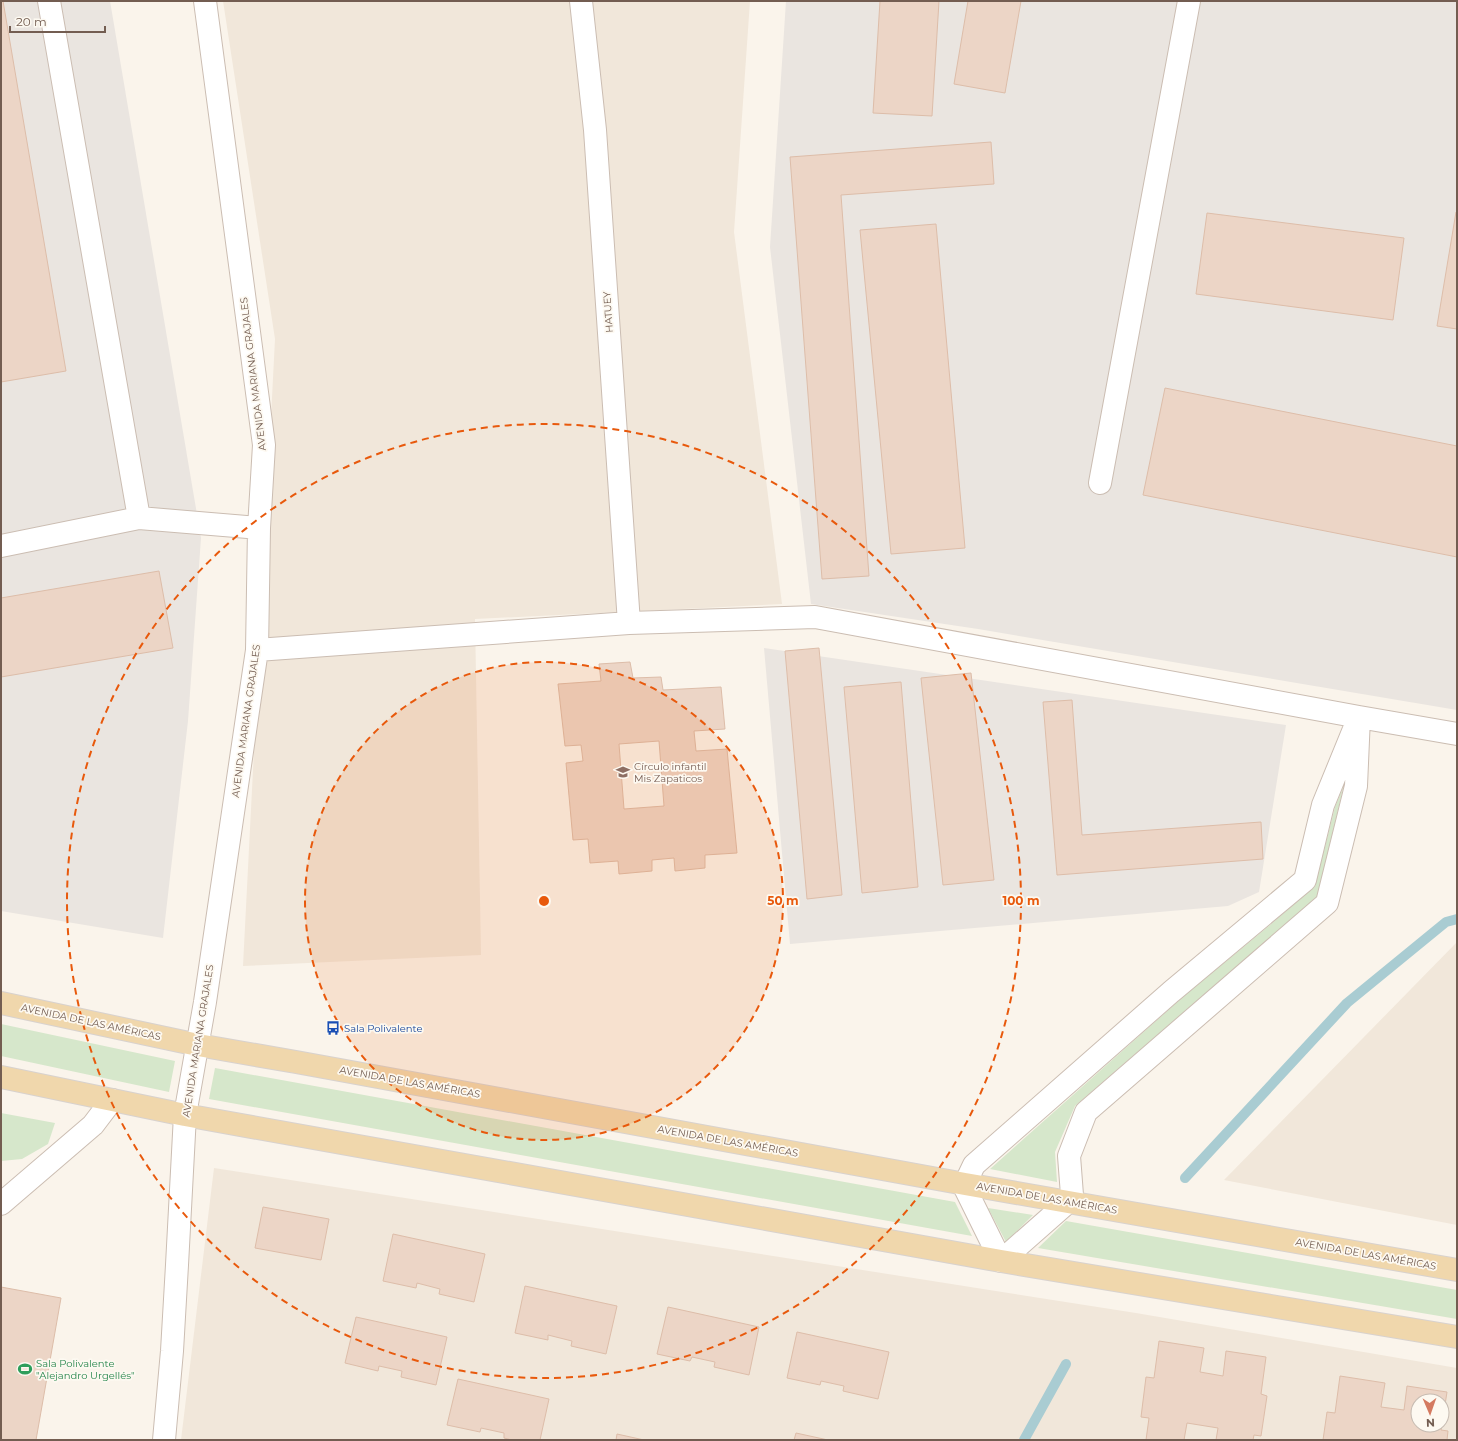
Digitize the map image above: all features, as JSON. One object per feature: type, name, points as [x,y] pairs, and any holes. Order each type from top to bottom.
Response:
[{"type":"main road","name":"AVENIDA DE LAS AMÉRICAS","points":[[1,1003],[198,1045],[965,1184],[1457,1270]]},
{"type":"main road","points":[[1,1077],[185,1115],[1001,1261],[1457,1338]]},
{"type":"street","points":[[49,1],[139,518]]},
{"type":"street","name":"AVENIDA MARIANA GRAJALES","points":[[164,1440],[173,1335],[185,1115],[198,1045],[257,650],[259,528],[264,445],[204,1]]},
{"type":"street","name":"HATUEY","points":[[581,1],[595,130],[629,623]]},
{"type":"street","points":[[1100,483],[1189,1]]},
{"type":"street","points":[[1,546],[139,518],[259,528]]},
{"type":"street","points":[[257,650],[629,623],[814,617],[1457,734]]},
{"type":"street","points":[[1359,717],[1356,786],[1327,903],[1086,1112],[1069,1156],[1072,1195],[1068,1202],[1001,1261],[964,1186],[974,1165],[1171,992],[1305,880],[1323,804],[1359,717]]},
{"type":"street","points":[[1,1204],[93,1125],[112,1100]]},
{"type":"shaded area","points":[[1,1],[110,1],[201,538],[188,721],[163,938],[1,911]]},
{"type":"shaded area","points":[[223,1],[750,1],[734,232],[782,604],[475,619],[481,955],[243,966],[275,339]]},
{"type":"shaded area","points":[[786,1],[1457,1],[1457,710],[978,629],[811,604],[770,247]]},
{"type":"shaded area","points":[[764,648],[1286,725],[1259,892],[1228,906],[790,944]]},
{"type":"shaded area","points":[[1457,942],[1457,1225],[1224,1180]]},
{"type":"shaded area","points":[[214,1168],[1136,1313],[1457,1368],[1457,1440],[181,1440]]},
{"type":"green space","points":[[1344,785],[1317,897],[1075,1106],[1055,1152],[1057,1182],[990,1169],[1184,996],[1315,886],[1335,807]]},
{"type":"green space","points":[[1,1024],[175,1061],[169,1092],[1,1056]]},
{"type":"green space","points":[[215,1068],[955,1202],[972,1236],[209,1099]]},
{"type":"green space","points":[[1,1113],[55,1123],[48,1144],[22,1159],[1,1161]]},
{"type":"green space","points":[[988,1208],[1033,1215],[1006,1242]]},
{"type":"green space","points":[[1066,1221],[1457,1290],[1457,1319],[1038,1248]]},
{"type":"building","points":[[1,1],[3,1],[66,371],[1,382]]},
{"type":"building","points":[[880,1],[939,1],[932,116],[873,113]]},
{"type":"building","points":[[968,1],[1021,1],[1005,93],[954,84]]},
{"type":"building","points":[[991,142],[994,184],[841,195],[869,576],[822,579],[790,157]]},
{"type":"building","points":[[1457,212],[1457,329],[1437,326]]},
{"type":"building","points":[[1207,213],[1404,238],[1393,320],[1196,294]]},
{"type":"building","points":[[936,224],[965,548],[891,554],[860,230]]},
{"type":"building","points":[[1165,388],[1457,446],[1457,557],[1143,495]]},
{"type":"building","points":[[159,571],[173,648],[1,677],[1,598]]},
{"type":"building","points":[[819,648],[842,895],[807,899],[785,651]]},
{"type":"building","points":[[630,662],[633,678],[661,677],[663,690],[721,687],[725,729],[694,731],[696,751],[727,749],[737,853],[705,855],[705,868],[675,871],[674,858],[652,860],[652,871],[619,874],[618,861],[590,863],[588,839],[573,840],[566,763],[583,761],[581,745],[565,746],[558,684],[601,681],[599,664]],"holes":[[[659,741],[664,806],[624,809],[619,744]]]},
{"type":"building","points":[[971,673],[994,880],[943,885],[921,678]]},
{"type":"building","points":[[901,682],[918,887],[862,893],[844,687]]},
{"type":"building","points":[[1072,700],[1082,835],[1261,822],[1263,859],[1057,875],[1043,702]]},
{"type":"building","points":[[263,1207],[329,1219],[321,1260],[255,1248]]},
{"type":"building","points":[[393,1234],[485,1254],[474,1302],[439,1294],[440,1289],[417,1283],[416,1288],[383,1281]]},
{"type":"building","points":[[525,1286],[617,1306],[606,1354],[571,1346],[572,1341],[548,1335],[548,1340],[515,1333]]},
{"type":"building","name":"Sala Polivalente \"Alejandro Urgellés\"","points":[[1,1287],[61,1298],[36,1440],[1,1440]]},
{"type":"building","points":[[668,1307],[759,1327],[749,1375],[714,1367],[715,1362],[692,1357],[690,1361],[657,1354]]},
{"type":"building","points":[[356,1317],[447,1337],[436,1385],[401,1377],[402,1371],[379,1366],[378,1371],[345,1363]]},
{"type":"building","points":[[797,1332],[889,1352],[878,1399],[843,1391],[844,1386],[821,1381],[820,1385],[787,1378]]},
{"type":"building","points":[[1159,1341],[1204,1348],[1200,1372],[1223,1376],[1226,1351],[1266,1357],[1261,1394],[1267,1396],[1261,1436],[1254,1435],[1253,1440],[1216,1440],[1218,1428],[1187,1423],[1184,1440],[1146,1440],[1149,1418],[1141,1417],[1146,1377],[1154,1378]]},
{"type":"building","points":[[1340,1376],[1385,1383],[1381,1407],[1404,1410],[1407,1386],[1447,1392],[1410,1393],[1410,1433],[1448,1433],[1447,1440],[1323,1440],[1327,1412],[1335,1413]]},
{"type":"building","points":[[458,1379],[549,1399],[540,1440],[512,1440],[504,1438],[504,1433],[481,1428],[480,1432],[447,1425]]},
{"type":"building","points":[[796,1433],[828,1440],[794,1440]]},
{"type":"building","points":[[617,1434],[644,1440],[616,1440]]},
{"type":"waterway","points":[[1185,1178],[1347,1003],[1446,922],[1457,919]]},
{"type":"waterway","points":[[1024,1440],[1066,1364]]},
{"type":"place","name":"Círculo infantil Mis Zapaticos","points":[[623,772]]},
{"type":"place","name":"Sala Polivalente","points":[[333,1028]]},
{"type":"place","name":"Sala Polivalente \"Alejandro Urgellés\"","points":[[25,1369]]}]
